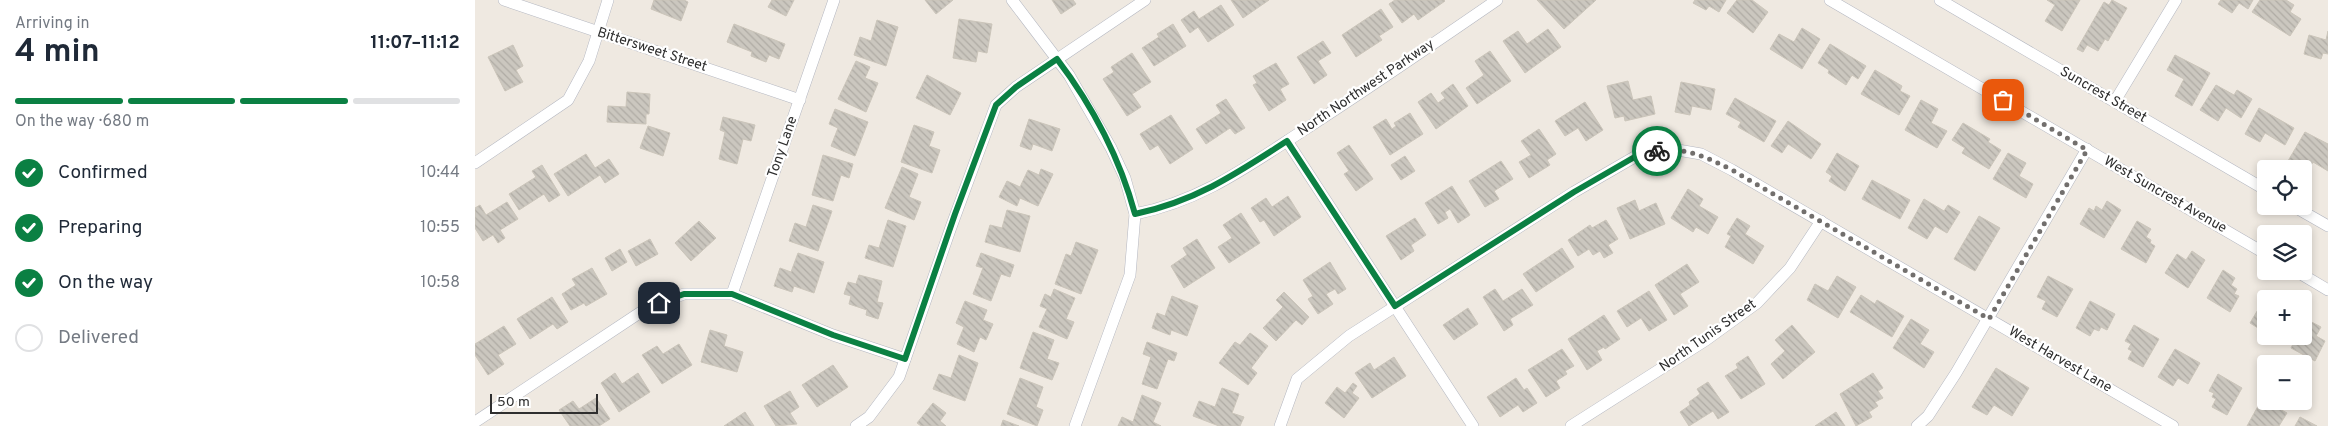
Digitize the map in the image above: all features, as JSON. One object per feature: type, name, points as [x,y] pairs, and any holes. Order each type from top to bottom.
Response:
[{"type":"street","name":"Bittersweet Street","points":[[504,0],[800,100]]},
{"type":"street","points":[[475,163],[568,100],[589,60],[608,0]]},
{"type":"street","name":"Tony Lane","points":[[732,294],[834,0]]},
{"type":"street","points":[[1012,0],[1069,75],[1111,148],[1125,178],[1135,214],[1130,275],[1075,426]]},
{"type":"street","points":[[856,426],[869,417],[899,378],[972,168],[996,105],[1016,87],[1145,0]]},
{"type":"street","name":"North Northwest Parkway","points":[[1135,214],[1164,208],[1223,183],[1365,91],[1497,0]]},
{"type":"street","name":"West Suncrest Avenue","points":[[1830,0],[2257,249]]},
{"type":"street","name":"Suncrest Street","points":[[1940,0],[2257,185]]},
{"type":"street","points":[[2115,101],[2176,0]]},
{"type":"street","points":[[1287,141],[1473,426]]},
{"type":"street","name":"West Harvest Lane","points":[[1280,426],[1297,379],[1349,336],[1574,192],[1638,155],[1672,149],[1701,154],[1732,170],[1989,319],[2158,422],[2173,426]]},
{"type":"street","points":[[1917,426],[1928,416],[1989,319],[2087,150]]},
{"type":"street","points":[[2309,215],[2328,226]]},
{"type":"street","name":"North Tunis Street","points":[[1571,426],[1706,340],[1757,303],[1790,268],[1821,221]]},
{"type":"street","points":[[2311,280],[2328,290]]},
{"type":"street","points":[[475,422],[647,308],[684,294],[732,294],[833,335],[905,359]]},
{"type":"building","points":[[654,0],[684,0],[688,2],[681,21],[651,9]]},
{"type":"building","points":[[772,0],[794,0],[786,16],[768,7]]},
{"type":"building","points":[[925,0],[953,0],[936,14]]},
{"type":"building","points":[[1052,0],[1073,0],[1076,4],[1061,14]]},
{"type":"building","points":[[1231,0],[1269,0],[1243,18]]},
{"type":"building","points":[[1395,0],[1445,1],[1418,20],[1414,14],[1402,23],[1389,4]]},
{"type":"building","points":[[1537,0],[1596,0],[1564,29]]},
{"type":"building","points":[[1695,0],[1726,0],[1719,12],[1709,6],[1706,10],[1693,3]]},
{"type":"building","points":[[1737,0],[1752,0],[1768,12],[1753,33],[1727,13]]},
{"type":"building","points":[[2047,0],[2080,0],[2062,31],[2045,21],[2055,5]]},
{"type":"building","points":[[2112,0],[2127,8],[2108,41],[2105,39],[2098,51],[2087,45],[2083,52],[2077,49],[2104,2],[2109,5]]},
{"type":"building","points":[[2221,0],[2253,0],[2248,9],[2239,3],[2232,13],[2218,4]]},
{"type":"building","points":[[2260,0],[2286,0],[2294,5],[2290,12],[2301,19],[2290,36],[2252,12]]},
{"type":"building","points":[[1221,5],[1234,25],[1208,42],[1198,27],[1190,33],[1181,20],[1194,11],[1199,19]]},
{"type":"building","points":[[1381,9],[1393,27],[1379,36],[1382,40],[1356,57],[1342,35]]},
{"type":"building","points":[[959,19],[992,24],[987,53],[978,51],[976,62],[953,58]]},
{"type":"building","points":[[877,20],[898,27],[886,66],[854,55],[860,37],[871,41]]},
{"type":"building","points":[[734,24],[785,44],[779,59],[769,55],[766,62],[751,56],[752,52],[727,42]]},
{"type":"building","points":[[1173,24],[1186,46],[1154,66],[1142,48],[1159,37],[1157,34]]},
{"type":"building","points":[[1802,28],[1820,39],[1802,69],[1770,49],[1779,34],[1794,42]]},
{"type":"building","points":[[1548,29],[1561,47],[1525,73],[1503,41],[1518,31],[1527,44]]},
{"type":"building","points":[[2328,31],[2328,54],[2323,53],[2321,59],[2304,54],[2309,35],[2326,40]]},
{"type":"building","points":[[1323,41],[1331,53],[1318,61],[1327,75],[1314,84],[1297,57]]},
{"type":"building","points":[[1830,44],[1866,66],[1858,79],[1852,75],[1846,85],[1828,73],[1829,70],[1818,63]]},
{"type":"building","points":[[513,45],[523,66],[516,70],[523,82],[505,91],[488,57]]},
{"type":"building","points":[[1490,51],[1511,81],[1477,104],[1466,88],[1484,75],[1475,61]]},
{"type":"building","points":[[1132,53],[1151,82],[1132,94],[1141,107],[1127,116],[1103,79],[1114,72],[1111,67]]},
{"type":"building","points":[[2175,55],[2210,73],[2192,106],[2175,96],[2184,79],[2167,70]]},
{"type":"building","points":[[856,61],[870,67],[865,78],[878,83],[866,112],[838,99]]},
{"type":"building","points":[[1276,63],[1289,84],[1280,89],[1286,100],[1269,111],[1253,85],[1257,83],[1253,76]]},
{"type":"building","points":[[1875,70],[1902,86],[1900,91],[1910,96],[1899,115],[1861,94]]},
{"type":"building","points":[[927,75],[961,93],[950,115],[916,98]]},
{"type":"building","points":[[1628,81],[1633,100],[1651,96],[1655,114],[1625,121],[1624,116],[1615,118],[1607,86]]},
{"type":"building","points":[[1681,82],[1715,89],[1711,110],[1692,106],[1690,115],[1675,112]]},
{"type":"building","points":[[1453,84],[1468,106],[1436,129],[1418,102],[1431,93],[1438,103],[1445,98],[1441,93]]},
{"type":"building","points":[[2216,85],[2234,95],[2237,90],[2252,99],[2241,118],[2226,108],[2218,121],[2200,110]]},
{"type":"building","points":[[627,92],[650,94],[649,114],[646,114],[646,124],[607,122],[608,106],[626,107]]},
{"type":"building","points":[[1735,98],[1776,121],[1764,142],[1738,127],[1741,122],[1726,114]]},
{"type":"building","points":[[1226,99],[1245,128],[1235,134],[1230,128],[1206,144],[1196,129],[1221,113],[1216,105]]},
{"type":"building","points":[[1921,100],[1938,109],[1931,123],[1947,131],[1937,148],[1905,130]]},
{"type":"building","points":[[1585,102],[1603,130],[1586,141],[1578,128],[1565,136],[1555,121]]},
{"type":"building","points":[[2259,108],[2294,128],[2285,145],[2265,133],[2260,142],[2245,134]]},
{"type":"building","points":[[835,109],[868,122],[855,156],[831,146],[838,128],[829,124]]},
{"type":"building","points":[[1410,113],[1423,134],[1390,155],[1373,127],[1386,119],[1392,129],[1396,126],[1394,123]]},
{"type":"building","points":[[1171,115],[1193,149],[1170,164],[1158,145],[1150,150],[1140,134]]},
{"type":"building","points":[[723,117],[755,125],[751,141],[743,139],[737,164],[719,159],[725,132],[720,130]]},
{"type":"building","points":[[1029,119],[1060,129],[1052,151],[1033,144],[1031,150],[1020,146]]},
{"type":"building","points":[[1788,121],[1821,144],[1811,159],[1788,144],[1782,153],[1771,146]]},
{"type":"building","points":[[1963,123],[1990,139],[1988,142],[2001,150],[1989,169],[1962,153],[1965,148],[1952,140]]},
{"type":"building","points":[[914,125],[934,132],[929,146],[940,150],[932,173],[901,162]]},
{"type":"building","points":[[648,126],[670,133],[663,156],[640,148]]},
{"type":"building","points":[[1539,129],[1556,154],[1547,160],[1550,165],[1529,178],[1519,162],[1531,155],[1521,141]]},
{"type":"building","points":[[2305,132],[2328,144],[2328,171],[2313,162],[2312,164],[2312,160],[2289,160]]},
{"type":"building","points":[[1349,145],[1373,179],[1356,191],[1344,174],[1349,171],[1337,153]]},
{"type":"building","points":[[1837,153],[1859,166],[1845,191],[1829,181],[1832,176],[1826,172]]},
{"type":"building","points":[[2008,153],[2026,163],[2019,176],[2033,184],[2026,198],[1993,179]]},
{"type":"building","points":[[586,154],[595,168],[609,159],[619,174],[605,183],[600,175],[568,196],[554,174]]},
{"type":"building","points":[[823,155],[853,164],[849,178],[841,175],[833,201],[812,195]]},
{"type":"building","points":[[1405,156],[1415,171],[1401,180],[1391,165]]},
{"type":"building","points":[[1501,161],[1513,179],[1494,191],[1499,199],[1485,207],[1469,181]]},
{"type":"building","points":[[542,165],[560,195],[549,202],[544,194],[519,210],[509,194],[536,177],[532,171]]},
{"type":"building","points":[[902,167],[918,174],[909,197],[921,202],[914,220],[885,208]]},
{"type":"building","points":[[1041,169],[1053,174],[1038,206],[1020,198],[1017,206],[999,197],[1007,181],[1020,187],[1028,170],[1039,175]]},
{"type":"building","points":[[1872,180],[1910,200],[1900,219],[1862,199]]},
{"type":"building","points":[[1452,186],[1470,215],[1458,223],[1450,209],[1445,212],[1448,218],[1438,224],[1425,203]]},
{"type":"building","points":[[1688,189],[1703,199],[1699,206],[1718,217],[1708,234],[1696,227],[1693,232],[1671,218]]},
{"type":"building","points":[[1288,196],[1301,217],[1274,236],[1264,220],[1260,222],[1251,208],[1266,198],[1272,207]]},
{"type":"building","points":[[1924,199],[1944,211],[1948,205],[1960,212],[1947,233],[1935,226],[1927,239],[1908,228]]},
{"type":"building","points":[[1635,200],[1639,211],[1656,203],[1665,224],[1630,239],[1617,208]]},
{"type":"building","points":[[2107,201],[2121,210],[2104,238],[2080,224],[2089,208],[2094,211],[2096,206],[2102,210]]},
{"type":"building","points":[[507,202],[518,219],[500,230],[505,238],[498,243],[493,235],[483,241],[475,228],[475,208],[480,205],[486,215]]},
{"type":"building","points":[[813,205],[832,211],[818,251],[789,241],[795,223],[806,227]]},
{"type":"building","points":[[1007,210],[1030,216],[1020,252],[985,242],[990,225],[1002,228]]},
{"type":"building","points":[[1241,213],[1260,243],[1229,263],[1218,247],[1232,238],[1223,225]]},
{"type":"building","points":[[1979,216],[2000,228],[1975,271],[1954,259]]},
{"type":"building","points":[[1415,218],[1426,235],[1411,245],[1414,251],[1401,260],[1386,236]]},
{"type":"building","points":[[1737,218],[1750,226],[1745,234],[1764,246],[1753,264],[1725,247],[1731,236],[1727,234]]},
{"type":"building","points":[[888,220],[906,226],[893,267],[865,258],[869,245],[879,248]]},
{"type":"building","points":[[1606,220],[1618,239],[1608,245],[1613,253],[1604,258],[1600,251],[1593,255],[1589,249],[1578,256],[1568,240],[1590,225],[1592,228]]},
{"type":"building","points":[[699,221],[716,238],[691,261],[675,243]]},
{"type":"building","points":[[2137,221],[2151,229],[2146,237],[2155,246],[2146,263],[2121,249]]},
{"type":"building","points":[[650,239],[658,254],[636,266],[628,251]]},
{"type":"building","points":[[1197,239],[1215,268],[1184,288],[1171,266],[1187,255],[1183,248]]},
{"type":"building","points":[[1076,242],[1098,250],[1081,294],[1055,284],[1066,254],[1071,256]]},
{"type":"building","points":[[1562,248],[1574,267],[1536,292],[1523,274]]},
{"type":"building","points":[[620,249],[627,262],[612,271],[605,258]]},
{"type":"building","points":[[2192,251],[2205,260],[2188,288],[2165,273],[2177,254],[2186,260]]},
{"type":"building","points":[[798,253],[824,262],[814,293],[794,286],[792,292],[774,286],[780,268],[791,272]]},
{"type":"building","points":[[981,253],[1014,265],[1010,277],[1001,274],[991,301],[973,294],[983,268],[976,266]]},
{"type":"building","points":[[1330,262],[1346,289],[1338,294],[1335,289],[1326,294],[1333,304],[1318,314],[1308,299],[1313,296],[1303,280]]},
{"type":"building","points":[[1687,264],[1699,282],[1680,294],[1688,306],[1674,315],[1655,285]]},
{"type":"building","points":[[592,268],[607,294],[586,306],[584,303],[571,310],[562,294],[576,285],[572,279]]},
{"type":"building","points":[[2223,270],[2235,278],[2231,285],[2237,289],[2234,294],[2239,296],[2230,312],[2207,298]]},
{"type":"building","points":[[859,275],[882,281],[877,302],[883,303],[878,319],[866,315],[867,310],[849,304],[851,296],[844,294],[848,282],[856,284]]},
{"type":"building","points":[[1837,276],[1856,287],[1838,318],[1807,300],[1815,284],[1828,291]]},
{"type":"building","points":[[2048,276],[2073,289],[2057,317],[2042,309],[2046,301],[2037,297]]},
{"type":"building","points":[[1054,289],[1075,298],[1066,319],[1074,322],[1067,339],[1039,327],[1047,309],[1040,306],[1045,294],[1051,297]]},
{"type":"building","points":[[1495,289],[1503,301],[1522,289],[1533,305],[1510,319],[1513,325],[1504,331],[1483,297]]},
{"type":"building","points":[[1649,291],[1667,320],[1649,331],[1641,318],[1627,327],[1617,311]]},
{"type":"building","points":[[1284,292],[1309,317],[1302,325],[1296,320],[1276,341],[1263,328],[1283,307],[1276,300]]},
{"type":"building","points":[[1861,295],[1875,304],[1877,300],[1904,316],[1892,337],[1850,312]]},
{"type":"building","points":[[1172,296],[1198,306],[1187,336],[1171,330],[1170,335],[1152,328],[1157,313],[1165,316]]},
{"type":"building","points":[[552,297],[568,322],[557,329],[553,324],[530,339],[517,319]]},
{"type":"building","points":[[965,301],[987,310],[983,320],[993,324],[986,340],[980,337],[974,352],[957,344],[964,327],[956,323]]},
{"type":"building","points":[[2090,301],[2115,314],[2107,330],[2101,327],[2099,331],[2094,329],[2090,336],[2076,328]]},
{"type":"building","points":[[1468,308],[1478,324],[1454,340],[1443,325]]},
{"type":"building","points":[[2257,311],[2257,327],[2250,323]]},
{"type":"building","points":[[1604,315],[1620,339],[1605,349],[1604,347],[1597,351],[1602,360],[1587,370],[1568,339]]},
{"type":"building","points":[[1911,319],[1929,330],[1920,344],[1934,352],[1924,368],[1893,348]]},
{"type":"building","points":[[2312,322],[2321,327],[2316,336],[2325,341],[2315,361],[2312,359],[2312,355],[2304,355],[2291,348],[2292,345],[2312,345]]},
{"type":"building","points":[[1792,325],[1815,352],[1783,379],[1771,364],[1785,351],[1775,340]]},
{"type":"building","points":[[2134,325],[2159,339],[2143,367],[2128,359],[2132,351],[2128,349],[2131,344],[2125,341]]},
{"type":"building","points":[[504,326],[516,344],[498,355],[504,364],[488,375],[475,355],[475,344]]},
{"type":"building","points":[[710,330],[727,335],[724,346],[743,352],[737,372],[701,362]]},
{"type":"building","points":[[1033,332],[1054,340],[1047,359],[1059,363],[1052,380],[1020,368]]},
{"type":"building","points":[[1250,333],[1268,346],[1251,368],[1257,373],[1248,385],[1219,363],[1235,342],[1240,345]]},
{"type":"building","points":[[1147,342],[1177,353],[1174,361],[1168,359],[1157,389],[1142,384],[1151,357],[1143,354]]},
{"type":"building","points":[[679,344],[692,365],[662,384],[642,355],[657,346],[663,354]]},
{"type":"building","points":[[1562,349],[1574,366],[1565,371],[1567,374],[1556,381],[1560,388],[1546,397],[1528,370]]},
{"type":"building","points":[[2175,349],[2200,363],[2188,384],[2178,378],[2173,386],[2158,377]]},
{"type":"building","points":[[959,355],[978,363],[965,401],[933,389],[939,374],[951,378]]},
{"type":"building","points":[[1748,356],[1765,384],[1741,399],[1725,376],[1738,368],[1736,364]]},
{"type":"building","points":[[1394,357],[1406,376],[1372,398],[1355,373],[1370,363],[1374,370]]},
{"type":"building","points":[[833,365],[848,387],[817,407],[802,385]]},
{"type":"building","points":[[1996,368],[2029,388],[2012,416],[1994,405],[1987,415],[1972,407]]},
{"type":"building","points":[[615,373],[622,384],[638,373],[650,392],[619,412],[601,383]]},
{"type":"building","points":[[1873,373],[1883,388],[1878,391],[1883,398],[1875,402],[1878,406],[1869,412],[1872,417],[1856,426],[1840,394]]},
{"type":"building","points":[[2218,374],[2242,388],[2227,415],[2212,407],[2216,399],[2212,397],[2214,393],[2209,391]]},
{"type":"building","points":[[1020,378],[1043,387],[1036,407],[1043,410],[1037,426],[1007,414]]},
{"type":"building","points":[[1516,378],[1524,390],[1527,388],[1537,403],[1523,412],[1518,405],[1500,417],[1487,397]]},
{"type":"building","points":[[1708,382],[1729,412],[1718,419],[1713,411],[1689,426],[1680,412],[1700,394],[1697,389]]},
{"type":"building","points":[[1353,383],[1357,386],[1352,393],[1359,398],[1344,418],[1325,403],[1337,387],[1345,393]]},
{"type":"building","points":[[1222,388],[1239,394],[1232,413],[1244,417],[1240,426],[1219,426],[1193,416],[1199,401],[1215,407]]},
{"type":"building","points":[[790,391],[799,407],[790,413],[797,424],[776,426],[764,406]]},
{"type":"building","points":[[1142,395],[1161,403],[1153,422],[1161,426],[1118,426],[1122,417],[1133,422]]},
{"type":"building","points":[[596,398],[610,419],[599,426],[570,426],[559,410],[573,401],[579,409]]},
{"type":"building","points":[[933,403],[946,413],[940,421],[946,426],[921,426],[917,423]]},
{"type":"building","points":[[2257,408],[2257,410],[2282,410],[2287,413],[2279,426],[2247,426]]},
{"type":"building","points":[[745,412],[754,426],[724,426]]},
{"type":"building","points":[[1836,412],[1845,426],[1815,426]]},
{"type":"building","points":[[2300,417],[2317,426],[2295,426]]},
{"type":"building","points":[[1003,420],[1019,426],[1001,426]]},
{"type":"way so far","points":[[1657,151],[1672,149],[1701,154],[1732,170],[1989,319],[2087,150],[2003,100]]},
{"type":"route","points":[[659,303],[684,294],[732,294],[833,335],[905,359],[984,133],[996,105],[1016,87],[1057,59],[1069,75],[1111,148],[1125,178],[1135,214],[1164,208],[1223,183],[1287,141],[1395,306],[1574,192],[1638,155],[1657,151]]}]
